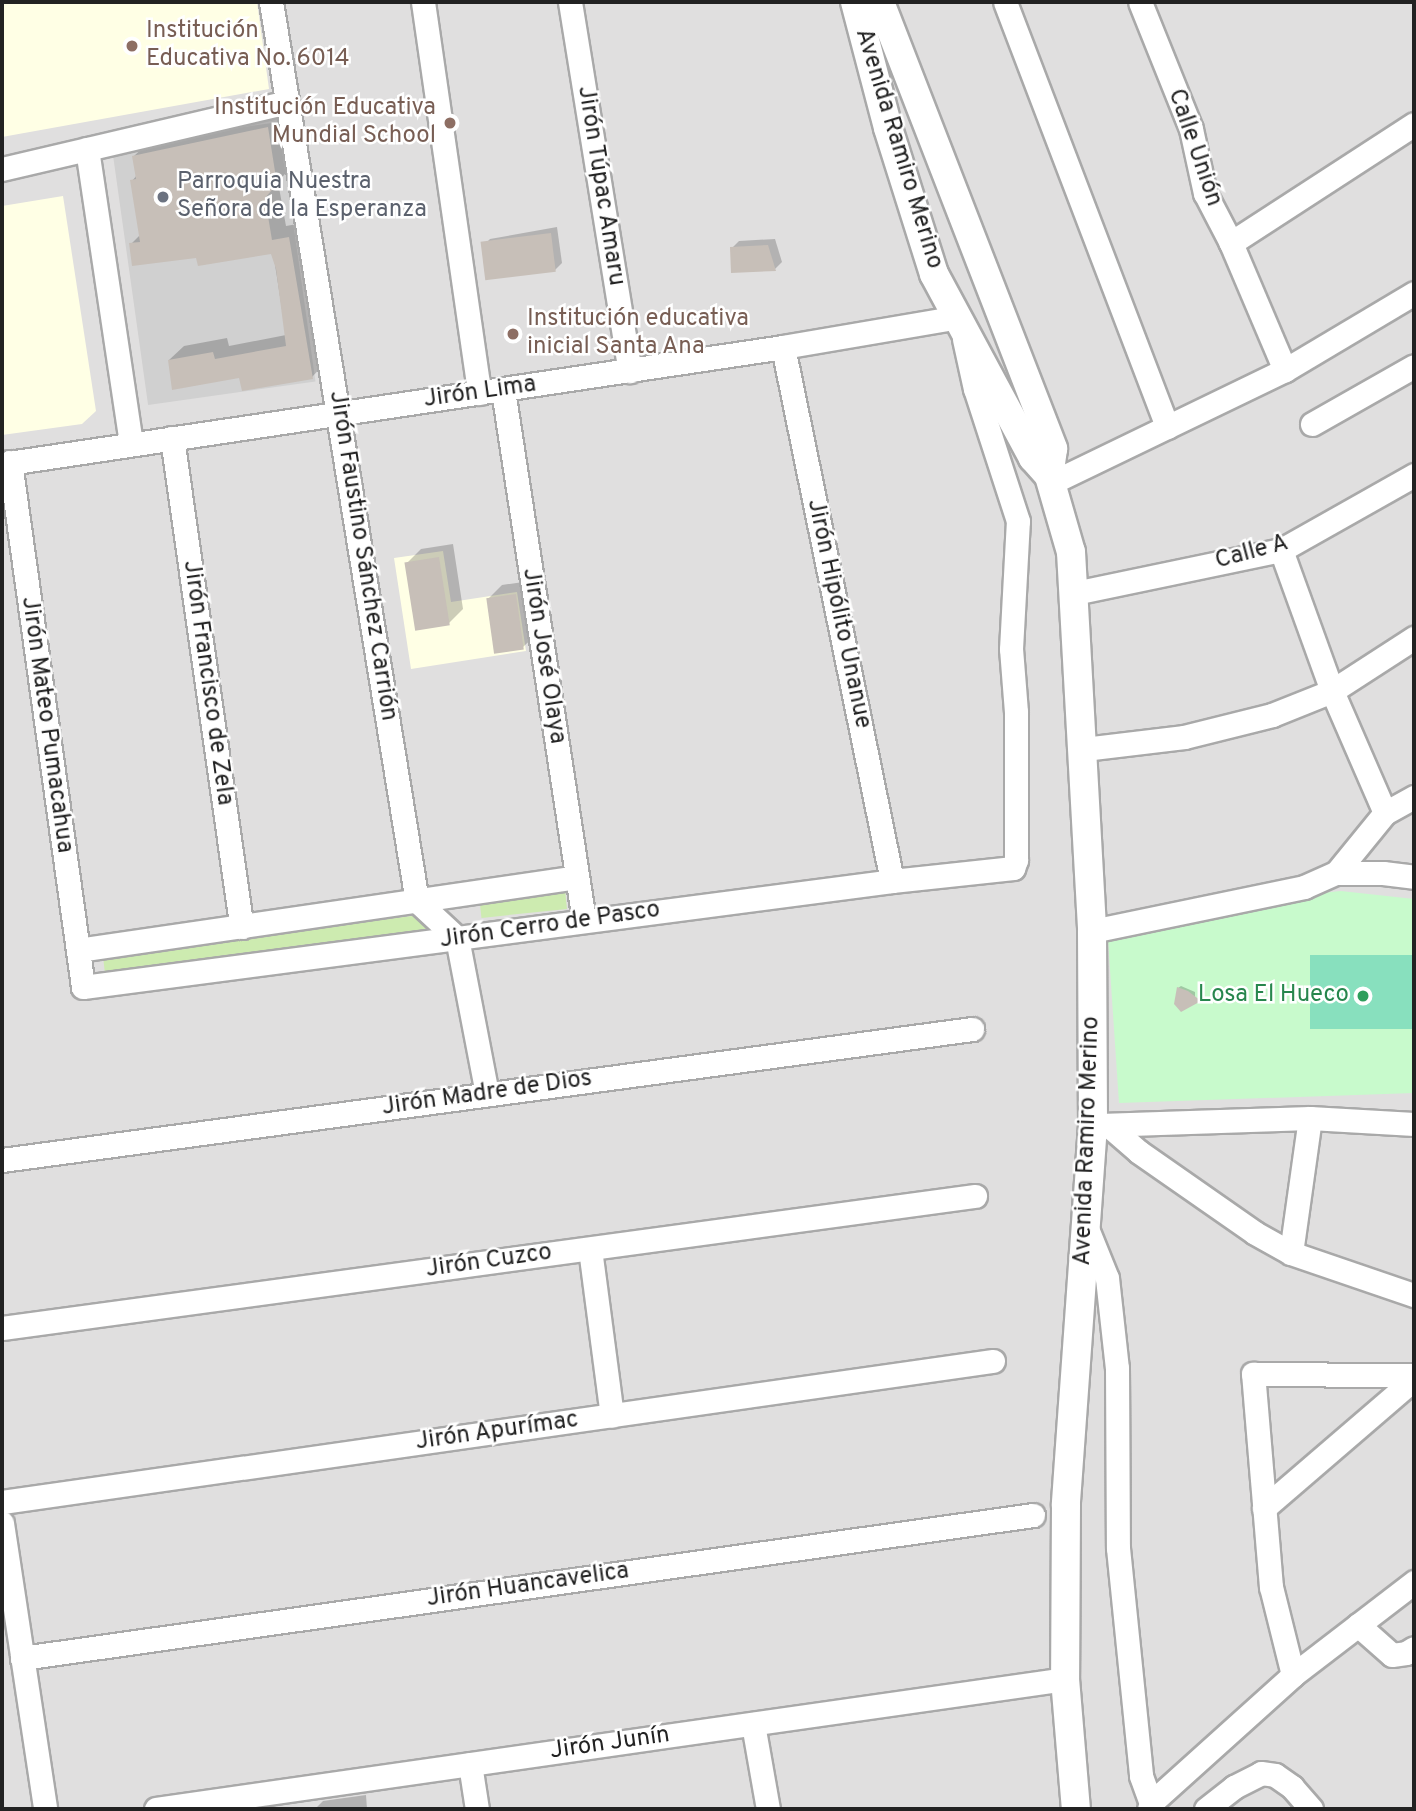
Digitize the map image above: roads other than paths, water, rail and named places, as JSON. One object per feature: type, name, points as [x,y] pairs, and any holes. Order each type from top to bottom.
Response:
[{"type":"street","name":"Jirón Faustino Sánchez Carrión","points":[[271,2],[417,901]]},
{"type":"street","points":[[423,2],[479,393]]},
{"type":"street","name":"Jirón Túpac Amaru","points":[[570,2],[630,371]]},
{"type":"street","name":"Avenida Ramiro Merino","points":[[855,2],[888,128],[934,274],[1033,458],[1050,480],[1071,552],[1084,749],[1100,1125],[1075,1364],[1066,1505],[1065,1679],[1076,1809]]},
{"type":"street","name":"Avenida Ramiro Merino","points":[[880,2],[1053,449],[1050,480]]},
{"type":"street","points":[[1005,2],[1167,427]]},
{"type":"street","name":"Calle Unión","points":[[1140,2],[1191,129],[1205,193],[1231,243],[1284,370]]},
{"type":"street","points":[[2,169],[288,102]]},
{"type":"street","points":[[1231,243],[1414,124]]},
{"type":"street","points":[[87,149],[131,444]]},
{"type":"street","points":[[1050,480],[1284,370],[1414,293]]},
{"type":"street","name":"Jirón Lima","points":[[6,463],[960,321]]},
{"type":"street","name":"Jirón Cerro de Pasco","points":[[83,987],[892,881],[1013,868],[1016,712],[1011,649],[1018,521],[968,365],[960,321]]},
{"type":"street","name":"Jirón Hipólito Unanue","points":[[783,347],[892,881]]},
{"type":"street","points":[[1312,424],[1414,366]]},
{"type":"street","name":"Jirón José Olaya","points":[[503,390],[584,922]]},
{"type":"street","name":"Jirón Francisco de Zela","points":[[172,438],[242,928]]},
{"type":"street","name":"Jirón Mateo Pumacahua","points":[[6,463],[83,987]]},
{"type":"street","name":"Calle A","points":[[1075,593],[1281,550],[1414,475]]},
{"type":"street","points":[[1281,550],[1332,691],[1385,813]]},
{"type":"street","points":[[1084,749],[1184,737],[1272,715],[1332,691],[1414,638]]},
{"type":"street","points":[[1336,873],[1385,813],[1414,797]]},
{"type":"street","points":[[1092,931],[1304,887],[1336,873],[1383,873],[1414,877]]},
{"type":"street","name":"Jirón Cerro de Pasco","points":[[78,950],[578,877]]},
{"type":"street","points":[[417,901],[457,938],[488,1094]]},
{"type":"street","name":"Jirón Madre de Dios","points":[[2,1160],[972,1029]]},
{"type":"street","points":[[1100,1125],[1310,1118],[1414,1124]]},
{"type":"street","points":[[1291,1253],[1310,1118]]},
{"type":"street","points":[[1100,1125],[1255,1233],[1291,1253],[1414,1294]]},
{"type":"street","name":"Jirón Cuzco","points":[[2,1328],[975,1196]]},
{"type":"street","points":[[1088,1231],[1107,1278],[1117,1368],[1118,1548],[1142,1776],[1150,1806],[1293,1675],[1414,1582]]},
{"type":"street","points":[[590,1249],[612,1416]]},
{"type":"street","name":"Jirón Apurímac","points":[[2,1502],[993,1361]]},
{"type":"street","points":[[1293,1675],[1271,1587],[1253,1374],[1414,1377]]},
{"type":"street","points":[[1264,1508],[1414,1377]]},
{"type":"street","name":"Jirón Huancavelica","points":[[22,1658],[1034,1515]]},
{"type":"street","points":[[2,1524],[5,1566],[45,1809]]},
{"type":"street","points":[[1357,1625],[1381,1648],[1392,1654],[1406,1653],[1414,1647]]},
{"type":"street","name":"Jirón Junín","points":[[156,1809],[1065,1679]]},
{"type":"street","points":[[753,1724],[768,1809]]},
{"type":"street","points":[[470,1764],[477,1809]]},
{"type":"street","points":[[1206,1809],[1234,1787],[1261,1773],[1275,1775],[1284,1781],[1311,1809]]},
{"type":"place","name":"Institución Educativa No. 6014","points":[[132,46]]},
{"type":"place","name":"Institución Educativa Mundial School","points":[[450,123]]},
{"type":"place","name":"Parroquia Nuestra Señora de la Esperanza","points":[[163,197]]},
{"type":"place","name":"Institución educativa inicial Santa Ana","points":[[513,334]]},
{"type":"place","name":"Losa El Hueco","points":[[1363,996]]}]
